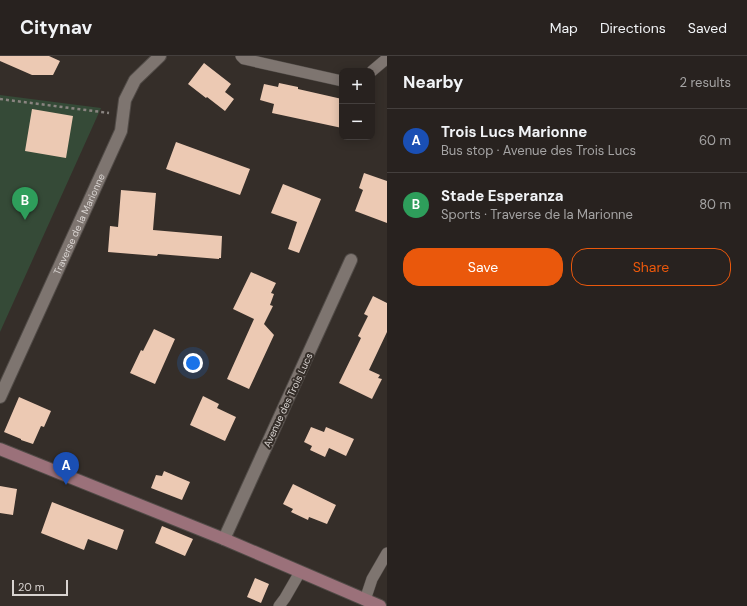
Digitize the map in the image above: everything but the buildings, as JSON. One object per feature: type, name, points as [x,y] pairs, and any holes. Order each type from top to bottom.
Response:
[{"type":"main road","points":[[0,449],[224,540],[380,606]]},
{"type":"street","name":"Traverse de la Marionne","points":[[0,397],[122,131],[125,100],[135,80],[160,56]]},
{"type":"street","name":"Avenue des Trois Lucs","points":[[224,540],[352,260]]},
{"type":"lane","points":[[241,56],[244,59],[339,80]]},
{"type":"lane","points":[[375,68],[386,59]]},
{"type":"lane","points":[[365,600],[372,579],[387,553]]},
{"type":"lane","points":[[279,606],[300,572]]},
{"type":"path","points":[[0,99],[124,115]]},
{"type":"green space","points":[[0,95],[101,108],[0,332]]},
{"type":"place","name":"Stade Esperanza","points":[[25,220]]},
{"type":"place","name":"Trois Lucs Marionne","points":[[66,485]]}]
